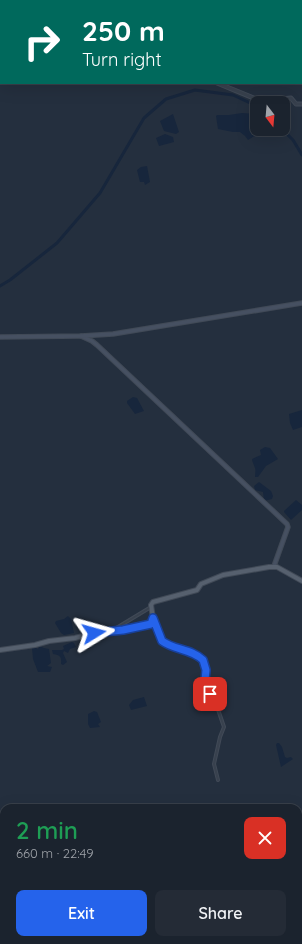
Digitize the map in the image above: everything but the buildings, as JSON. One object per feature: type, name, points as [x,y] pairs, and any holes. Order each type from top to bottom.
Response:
[{"type":"main road","points":[[0,337],[113,334],[302,303]]},
{"type":"main road","points":[[81,336],[97,345],[287,524],[288,527],[274,566]]},
{"type":"main road","points":[[0,650],[151,624],[153,618],[151,604],[153,602],[196,590],[202,584],[223,575],[274,566],[302,580]]},
{"type":"street","points":[[219,84],[261,102],[290,98],[296,104],[302,104]]},
{"type":"street","points":[[112,631],[151,607]]},
{"type":"street","points":[[153,618],[162,641],[171,646],[183,649],[201,657],[205,664],[206,685],[210,694],[213,695],[224,727],[220,737],[214,764],[218,780]]},
{"type":"water","points":[[173,114],[179,132],[176,134],[164,131],[160,121]]},
{"type":"water","points":[[250,114],[250,136],[255,136],[248,140],[240,132],[218,129],[216,116]]},
{"type":"water","points":[[165,134],[173,137],[174,142],[159,146],[156,138]]},
{"type":"water","points":[[147,166],[150,182],[145,185],[144,182],[140,182],[137,170],[141,167]]},
{"type":"water","points":[[133,397],[137,398],[144,411],[135,414],[127,403],[127,401]]},
{"type":"water","points":[[302,410],[302,427],[293,430],[290,423],[289,414]]},
{"type":"water","points":[[265,447],[270,448],[278,459],[266,466],[258,477],[255,477],[255,469],[252,459],[261,455],[260,450]]},
{"type":"water","points":[[259,482],[271,491],[273,496],[272,499],[264,501],[263,492],[255,490],[254,486]]},
{"type":"water","points":[[296,500],[302,505],[302,510],[291,520],[284,511]]},
{"type":"water","points":[[68,616],[71,619],[74,633],[64,635],[55,623],[56,621],[64,619]]},
{"type":"water","points":[[72,642],[76,647],[70,649],[68,653],[64,651],[63,653],[67,662],[63,665],[61,664],[60,657],[53,654],[52,650],[62,650],[64,649],[63,646]]},
{"type":"water","points":[[39,646],[49,649],[51,663],[47,666],[52,667],[50,672],[38,672],[33,659],[32,648],[35,647],[38,649]]},
{"type":"water","points":[[144,697],[147,706],[131,710],[129,705],[133,700]]},
{"type":"water","points":[[94,711],[97,712],[101,722],[98,724],[100,727],[90,728],[88,724],[88,714]]},
{"type":"water","points":[[279,743],[282,747],[285,757],[291,757],[293,759],[281,767],[276,745]]},
{"type":"waterway","points":[[0,286],[10,280],[57,243],[100,193],[144,118],[166,99],[195,90],[233,95],[250,103]]},
{"type":"waterway","points":[[289,136],[302,155]]},
{"type":"route","points":[[94,633],[123,630],[151,624],[153,618],[162,641],[171,646],[183,649],[201,657],[205,664],[205,680],[208,692],[210,694]]}]
